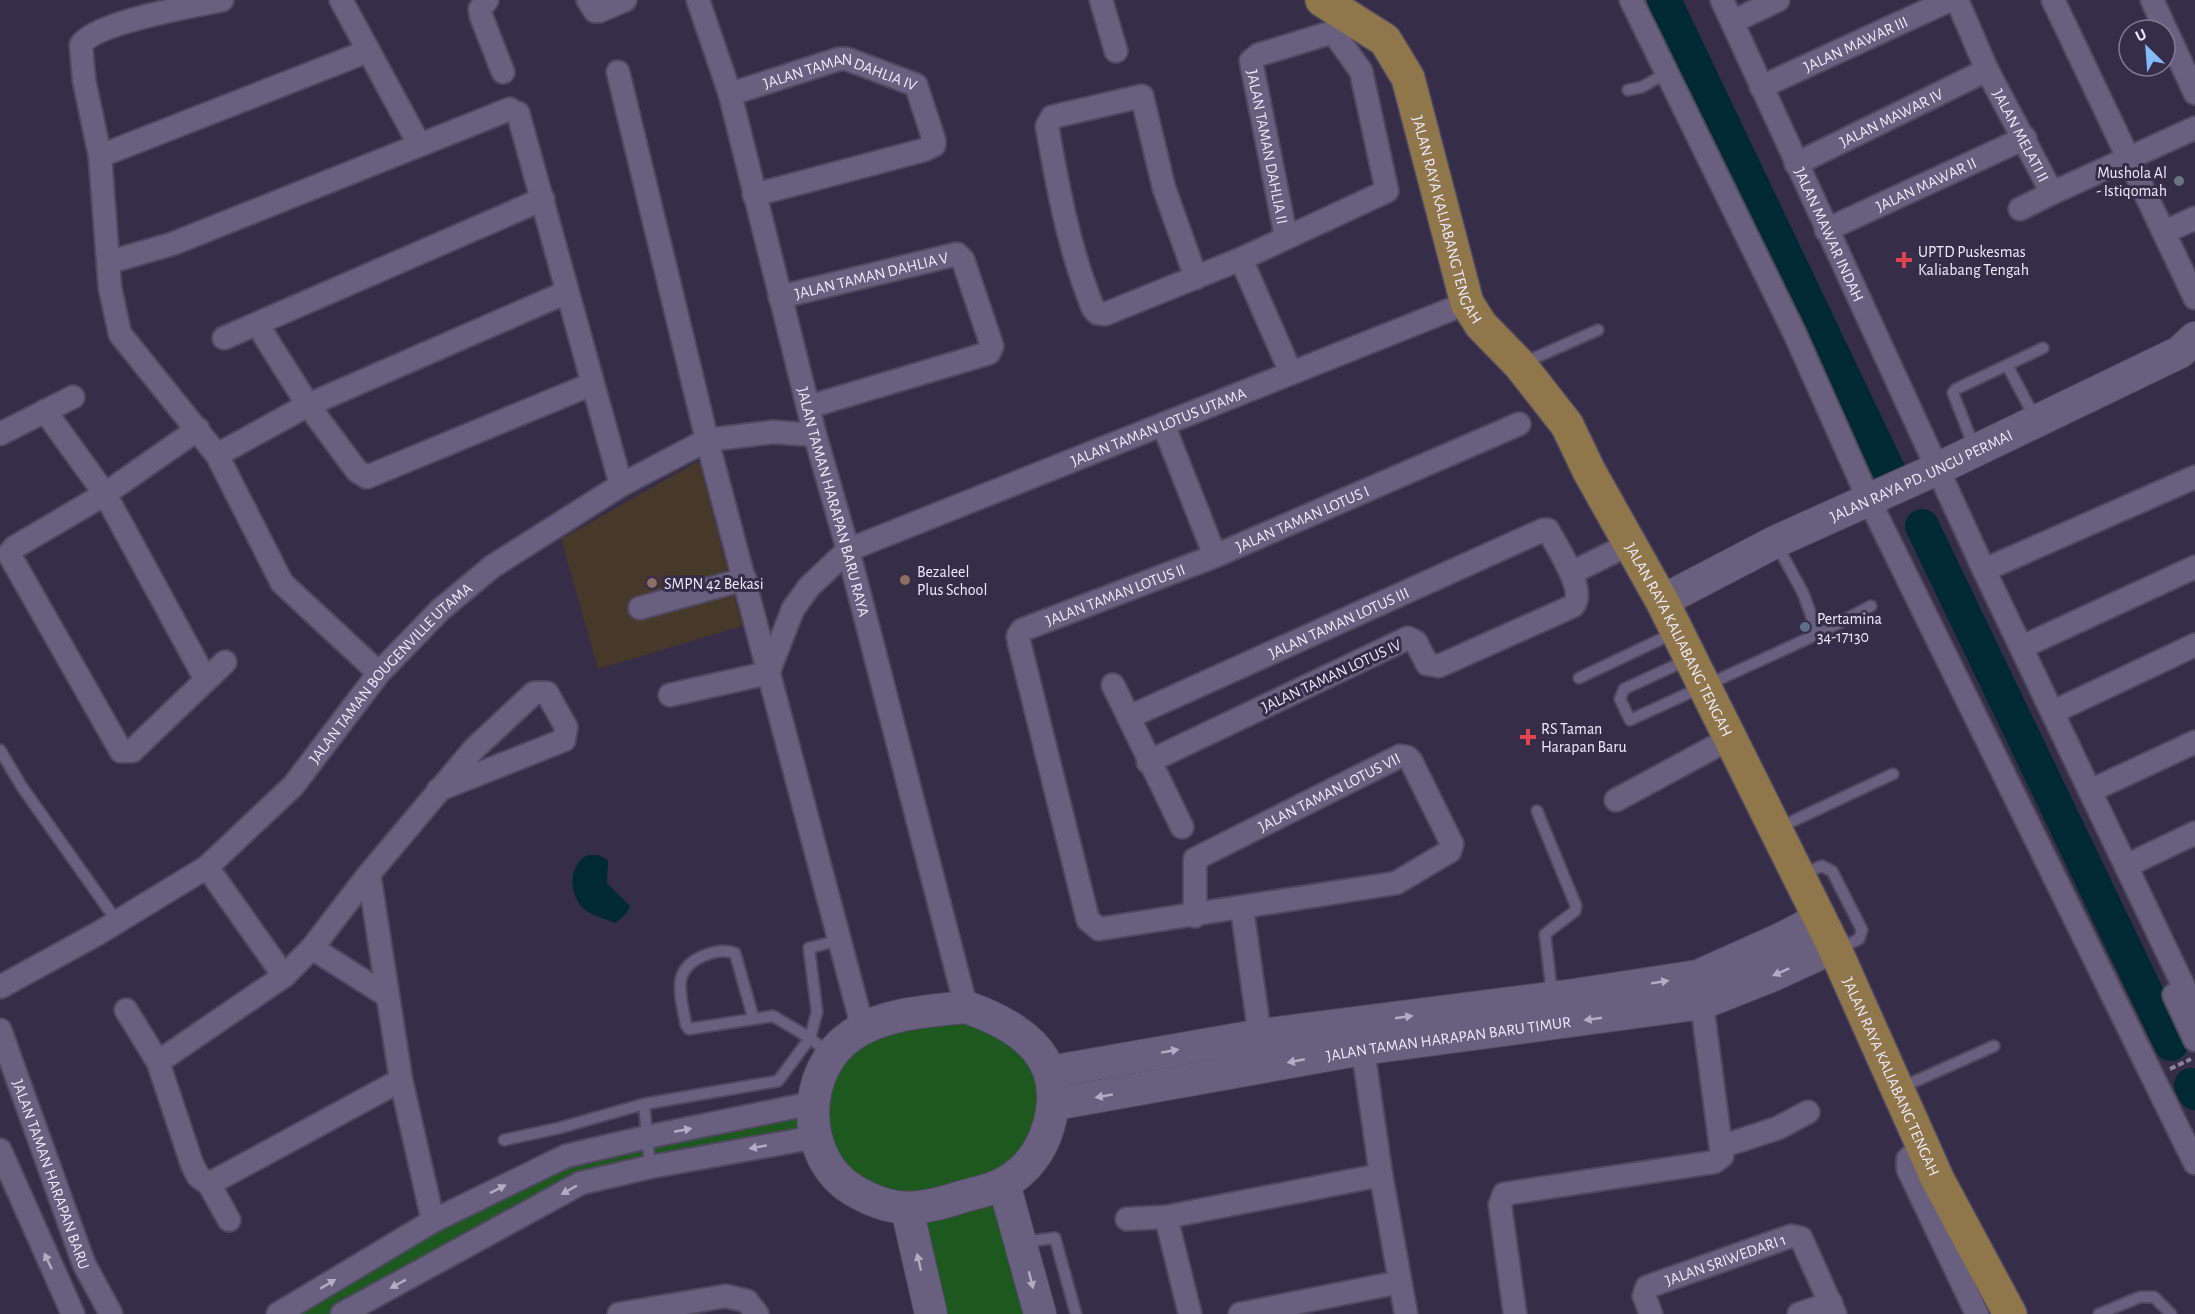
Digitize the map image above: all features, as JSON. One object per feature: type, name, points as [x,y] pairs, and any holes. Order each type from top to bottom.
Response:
[{"type":"main road","name":"JALAN RAYA KALIABANG TENGAH","points":[[1322,0],[1385,40],[1408,78],[1467,303],[1481,325],[1520,365],[1567,425],[1589,471],[1662,601],[1834,949],[1923,1146],[2010,1314]]},
{"type":"street","points":[[222,0],[120,23],[84,41],[81,45],[84,80],[100,156],[110,288],[120,334],[217,455],[282,583],[379,673]]},
{"type":"street","points":[[342,0],[418,144]]},
{"type":"street","points":[[487,0],[480,9],[480,16],[503,72]]},
{"type":"street","points":[[588,0],[595,11],[625,0]]},
{"type":"street","name":"JALAN TAMAN HARAPAN BARU RAYA","points":[[698,0],[730,94],[815,435],[848,550],[966,1007]]},
{"type":"street","points":[[1101,0],[1116,51]]},
{"type":"street","points":[[1631,0],[1875,497],[2195,1163]]},
{"type":"street","name":"JALAN MAWAR INDAH","points":[[1722,0],[1826,230],[1928,473]]},
{"type":"street","points":[[1732,22],[1778,0]]},
{"type":"street","name":"JALAN MAWAR III","points":[[1761,87],[1950,0]]},
{"type":"street","name":"JALAN MELATI II","points":[[1957,0],[1987,70],[2025,138],[2052,193],[2195,128]]},
{"type":"street","points":[[2053,0],[2195,298]]},
{"type":"street","points":[[2152,0],[2187,51],[2195,93]]},
{"type":"street","name":"JALAN TAMAN DAHLIA II","points":[[1328,32],[1336,35],[1361,70],[1388,188],[1383,195],[1286,237],[1251,61],[1258,55],[1328,32]]},
{"type":"street","points":[[100,156],[368,51]]},
{"type":"street","name":"JALAN TAMAN DAHLIA IV","points":[[730,94],[839,59],[847,59],[916,85],[934,140],[934,145],[924,150],[754,195]]},
{"type":"street","name":"JALAN MAWAR IV","points":[[1796,164],[1987,70]]},
{"type":"street","points":[[618,72],[707,440],[864,1029]]},
{"type":"street","points":[[1196,278],[1164,188],[1142,96],[1052,117],[1047,126],[1058,197],[1079,272],[1097,313],[1105,314],[1196,278],[1286,237]]},
{"type":"street","points":[[109,262],[171,244],[418,144],[514,111],[543,199],[621,485]]},
{"type":"street","name":"JALAN MAWAR II","points":[[1826,230],[2025,138]]},
{"type":"street","points":[[2019,209],[2052,193]]},
{"type":"street","points":[[224,338],[543,199]]},
{"type":"street","points":[[2165,232],[2195,218]]},
{"type":"street","name":"JALAN TAMAN DAHLIA V","points":[[780,297],[957,254],[963,260],[992,346],[989,353],[808,407]]},
{"type":"street","points":[[1241,259],[1291,373]]},
{"type":"street","points":[[217,455],[308,405],[567,292]]},
{"type":"street","name":"JALAN TAMAN LOTUS UTAMA","points":[[848,550],[1467,303]]},
{"type":"street","points":[[257,324],[308,405],[357,471],[367,477],[592,384]]},
{"type":"street","name":"JALAN RAYA PD. UNGU PERMAI","points":[[1662,601],[1775,542],[1928,473],[2190,347]]},
{"type":"street","points":[[0,434],[73,397]]},
{"type":"street","points":[[45,411],[105,494],[206,680]]},
{"type":"street","name":"JALAN TAMAN LOTUS I","points":[[1164,424],[1215,556],[1519,424]]},
{"type":"street","points":[[198,429],[105,494],[15,547],[10,551],[10,558],[63,645],[121,751],[132,751],[225,662]]},
{"type":"street","name":"JALAN TAMAN BOUGENVILLE UTAMA","points":[[0,987],[97,934],[207,867],[292,786],[379,673],[440,610],[493,566],[621,485],[707,440],[773,432],[815,435]]},
{"type":"street","points":[[1928,473],[1984,570],[2054,711],[2195,1010]]},
{"type":"street","points":[[1928,473],[2192,1050]]},
{"type":"street","points":[[1984,570],[2195,477]]},
{"type":"street","name":"JALAN TAMAN LOTUS III","points":[[1129,717],[1545,529],[1571,573]]},
{"type":"street","points":[[1571,573],[1630,544]]},
{"type":"street","points":[[768,673],[794,609],[809,587],[848,550]]},
{"type":"street","name":"JALAN TAMAN LOTUS II","points":[[1018,636],[1030,626],[1215,556]]},
{"type":"street","points":[[2022,647],[2195,567]]},
{"type":"street","name":"JALAN TAMAN LOTUS IV","points":[[1148,762],[1408,638],[1416,642],[1427,664],[1439,666],[1573,606],[1578,599],[1579,592],[1571,573]]},
{"type":"street","points":[[640,608],[745,579]]},
{"type":"street","name":"JALAN TAMAN LOTUS VII","points":[[1018,636],[1088,920],[1099,929],[1195,916],[1242,909],[1396,883],[1450,851],[1452,844],[1407,757],[1400,756],[1195,859],[1195,916]]},
{"type":"street","points":[[2054,711],[2195,645]]},
{"type":"street","points":[[670,695],[768,673]]},
{"type":"street","points":[[1113,685],[1148,762],[1182,827]]},
{"type":"street","points":[[158,1062],[284,976],[312,948],[369,874],[438,790],[474,749],[534,693],[547,693],[566,727],[564,740],[438,790]]},
{"type":"street","points":[[1616,800],[1731,738]]},
{"type":"street","points":[[2090,791],[2195,742]]},
{"type":"street","points":[[2126,866],[2195,833]]},
{"type":"street","points":[[207,867],[284,976]]},
{"type":"street","points":[[369,874],[401,1080],[433,1221]]},
{"type":"street","points":[[1242,909],[1264,1068]]},
{"type":"street","name":"JALAN TAMAN HARAPAN BARU TIMUR","points":[[1700,990],[1785,937],[1819,919]]},
{"type":"street","points":[[312,948],[386,995]]},
{"type":"street","name":"JALAN TAMAN HARAPAN BARU TIMUR","points":[[1050,1072],[1261,1035],[1361,1036],[1700,990],[1771,976],[1834,949]]},
{"type":"street","points":[[1515,1314],[1500,1205],[1503,1194],[1714,1162],[1722,1156],[1723,1146],[1700,990]]},
{"type":"street","points":[[966,1007],[1015,1028],[1038,1050],[1050,1072],[1055,1104],[1040,1150],[1029,1164],[1004,1184],[927,1208],[908,1209],[868,1198],[850,1188],[821,1154],[812,1120],[813,1103],[818,1083],[820,1047],[864,1029],[909,1013],[966,1007]]},
{"type":"street","points":[[126,1010],[158,1062],[192,1164],[198,1176],[209,1184],[229,1220]]},
{"type":"street","name":"JALAN TAMAN HARAPAN BARU","points":[[0,1030],[84,1264],[111,1314]]},
{"type":"street","points":[[1361,1036],[1381,1175],[1407,1314]]},
{"type":"street","name":"JALAN TAMAN HARAPAN BARU TIMUR","points":[[1055,1104],[1264,1068],[1361,1036]]},
{"type":"street","points":[[209,1184],[401,1080]]},
{"type":"street","points":[[278,1314],[433,1221],[566,1156],[813,1103]]},
{"type":"street","points":[[1723,1146],[1778,1128],[1808,1112]]},
{"type":"street","points":[[342,1314],[581,1183],[650,1167],[816,1137]]},
{"type":"street","points":[[1923,1146],[1908,1159],[1908,1168],[1977,1314]]},
{"type":"street","name":"JALAN TAMAN HARAPAN BARU","points":[[0,1150],[4,1174],[73,1314]]},
{"type":"street","points":[[1127,1219],[1166,1217],[1381,1175]]},
{"type":"street","points":[[1004,1184],[1040,1314]]},
{"type":"street","points":[[908,1209],[931,1314]]},
{"type":"street","points":[[1166,1217],[1190,1314]]},
{"type":"street","name":"JALAN SRIWEDARI 1","points":[[1650,1314],[1644,1296],[1647,1287],[1791,1236],[1800,1238],[1833,1308],[1799,1314]]},
{"type":"street","points":[[1240,1314],[1400,1282]]},
{"type":"street","points":[[619,1314],[726,1296],[747,1301],[757,1314]]},
{"type":"lane","points":[[1628,90],[1648,84],[1668,72]]},
{"type":"lane","points":[[1520,365],[1598,330]]},
{"type":"lane","points":[[1975,450],[1953,393],[1956,389],[2043,348]]},
{"type":"lane","points":[[2007,365],[2036,421]]},
{"type":"lane","points":[[1775,542],[1803,593],[1818,634]]},
{"type":"lane","points":[[1676,666],[1624,689],[1620,699],[1630,720],[1818,634],[1871,606]]},
{"type":"lane","points":[[1579,678],[1677,632]]},
{"type":"lane","points":[[0,750],[22,788],[116,921]]},
{"type":"lane","points":[[1775,829],[1893,774]]},
{"type":"lane","points":[[1537,811],[1576,906],[1575,911],[1545,934],[1554,1010]]},
{"type":"lane","points":[[1797,876],[1822,866],[1832,871],[1862,934],[1834,949]]},
{"type":"lane","points":[[820,1047],[809,948],[840,940]]},
{"type":"lane","points":[[753,1017],[735,952],[718,952],[703,956],[689,966],[680,981],[686,1025],[689,1029],[753,1017],[773,1016],[820,1047]]},
{"type":"lane","points":[[1897,1089],[1994,1046]]},
{"type":"lane","points":[[504,1140],[559,1128],[644,1104],[772,1084],[820,1047]]},
{"type":"lane","points":[[644,1104],[650,1167]]},
{"type":"lane","points":[[1022,1243],[1055,1238],[1076,1314]]},
{"type":"lane","points":[[2099,1314],[2140,1297],[2154,1297],[2170,1314]]},
{"type":"path","points":[[2165,1071],[2192,1050]]},
{"type":"shaded area","name":"SMPN 42 Bekasi","points":[[699,461],[742,626],[598,669],[561,539]]},
{"type":"green space","points":[[1834,947],[1055,1104],[1004,1184],[1040,1314],[932,1314],[907,1209],[868,1198],[815,1137],[581,1183],[342,1314],[278,1314],[546,1165],[813,1103],[831,1056],[966,1007],[1050,1072]]},
{"type":"water","points":[[588,855],[598,855],[608,860],[607,883],[630,906],[626,914],[615,923],[584,909],[575,896],[572,880],[576,866]]},
{"type":"waterway","points":[[1664,0],[1892,478]]},
{"type":"waterway","points":[[1922,526],[2171,1044]]},
{"type":"waterway","points":[[2191,1085],[2195,1093]]},
{"type":"place","name":"Mushola Al - Istiqomah","points":[[2179,181]]},
{"type":"place","name":"UPTD Puskesmas Kaliabang Tengah","points":[[1904,260]]},
{"type":"place","name":"Bezaleel Plus School","points":[[905,580]]},
{"type":"place","name":"SMPN 42 Bekasi","points":[[652,583]]},
{"type":"place","name":"Pertamina 34-17130","points":[[1805,627]]},
{"type":"place","name":"RS Taman Harapan Baru","points":[[1528,737]]}]
